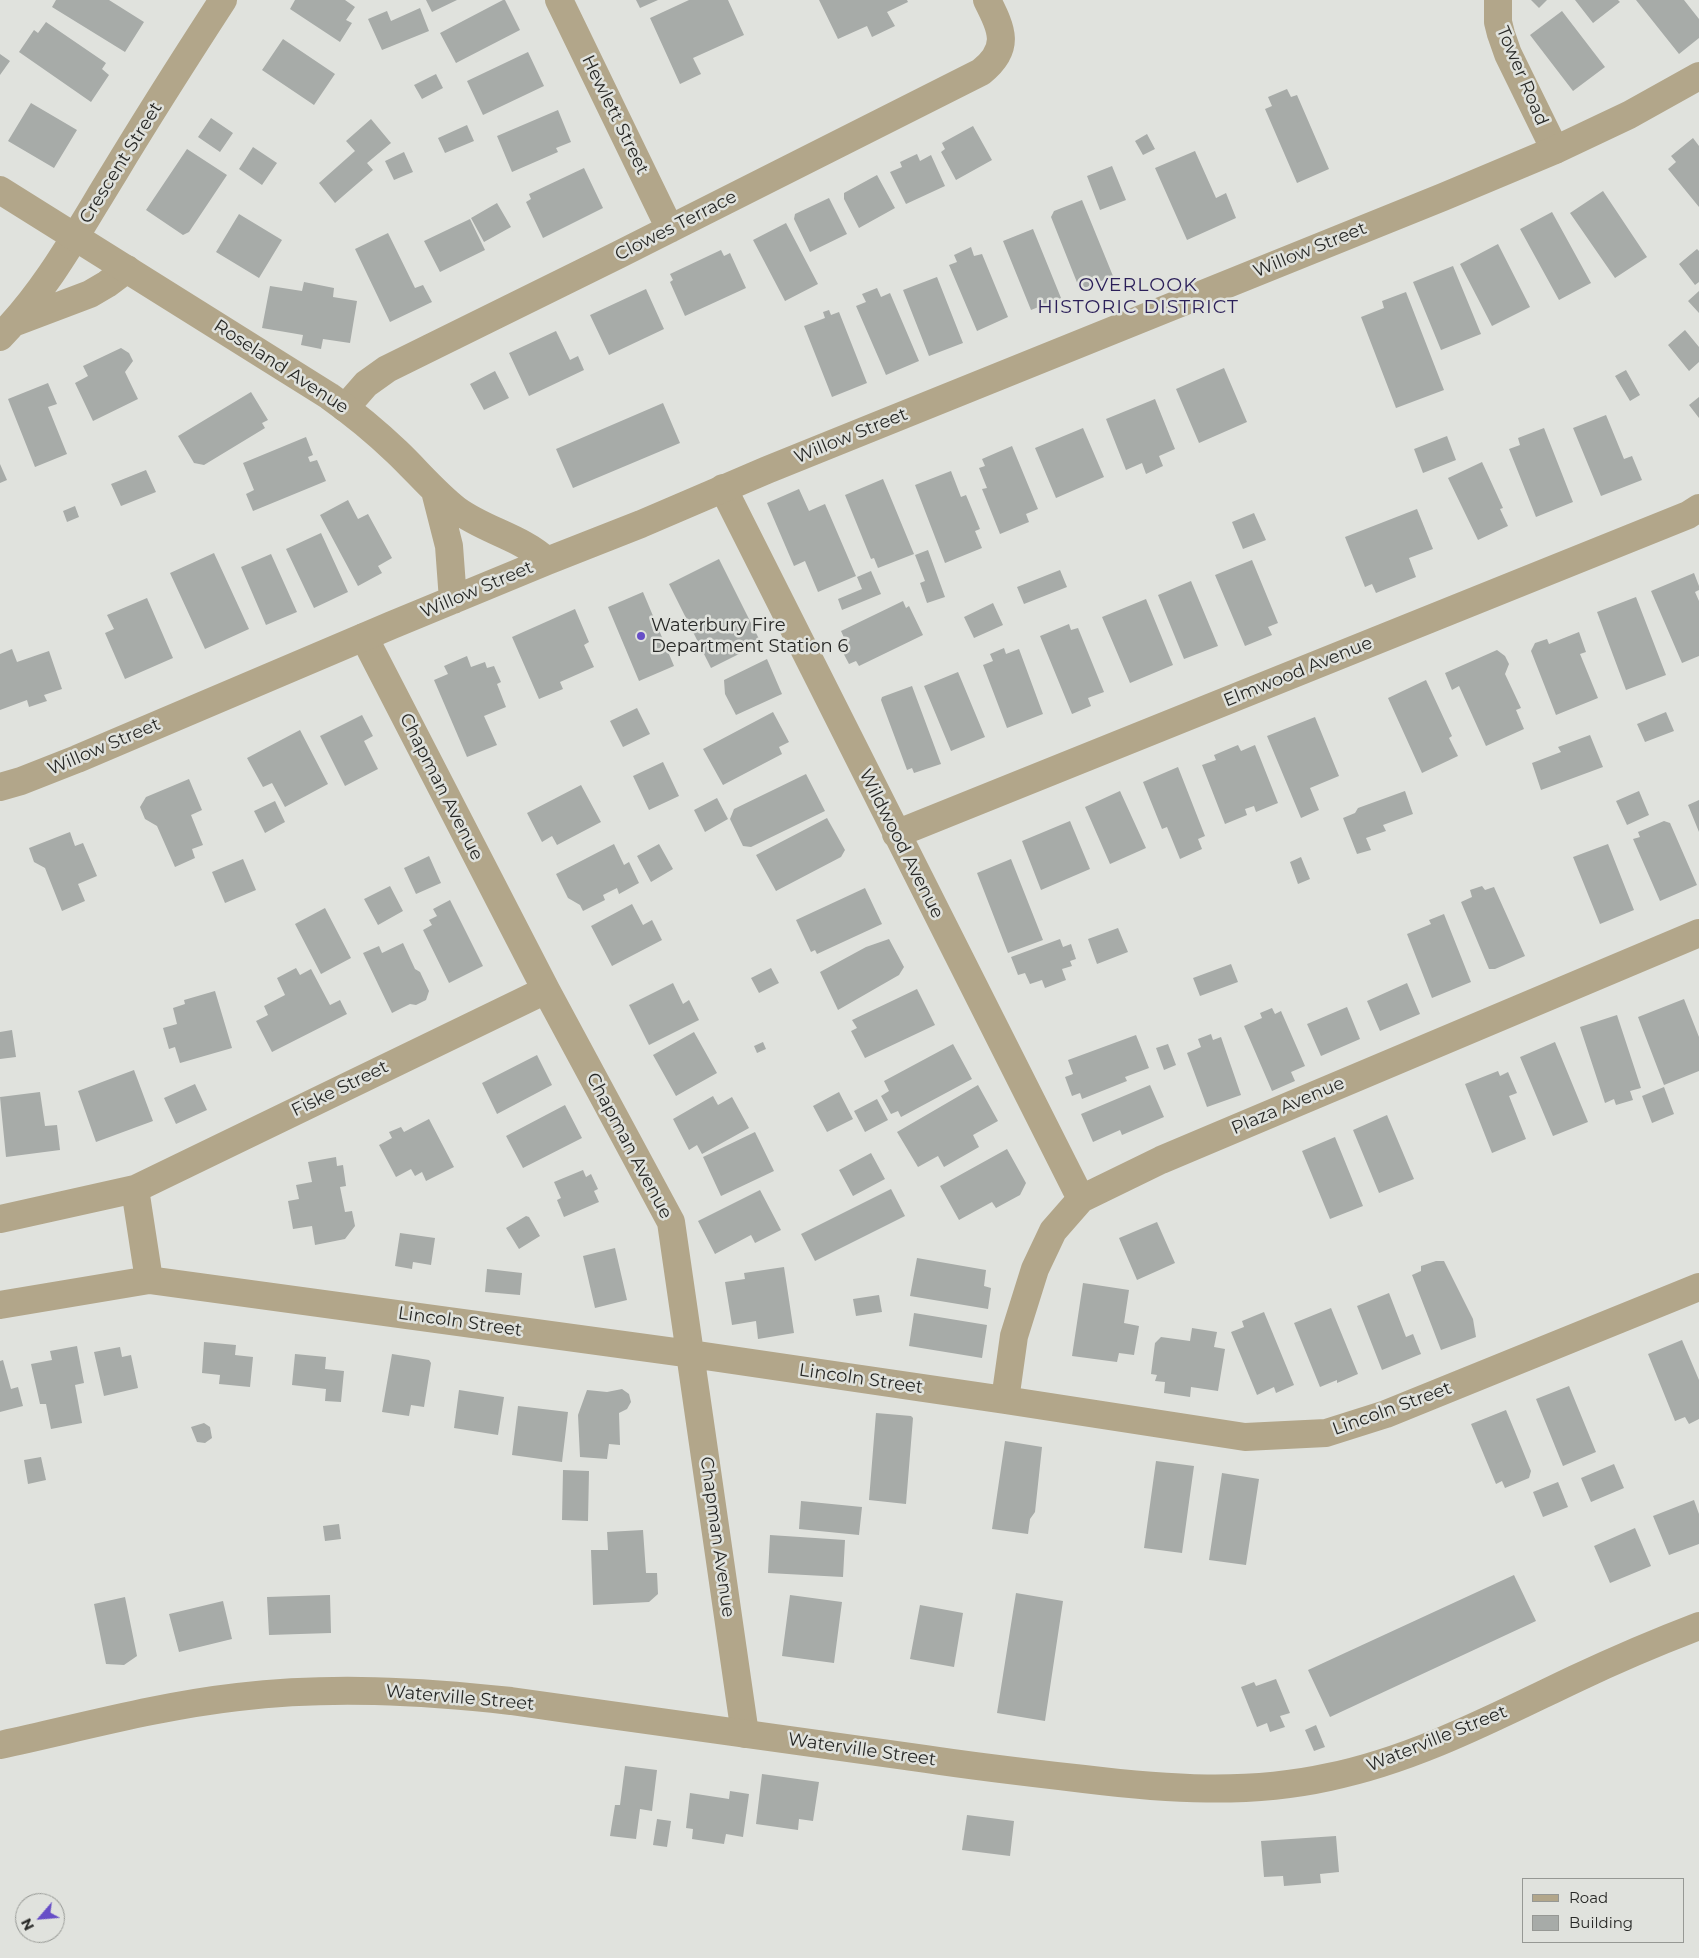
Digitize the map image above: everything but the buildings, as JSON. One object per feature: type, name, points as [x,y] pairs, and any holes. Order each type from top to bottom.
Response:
[{"type":"street","name":"Crescent Street","points":[[8,330],[51,277],[223,0]]},
{"type":"street","name":"Hewlett Street","points":[[559,0],[670,229]]},
{"type":"street","name":"Clowes Terrace","points":[[345,408],[366,384],[387,369],[981,72],[996,58],[1001,42],[998,25],[987,0]]},
{"type":"street","name":"Tower Road","points":[[1498,0],[1498,22],[1508,54],[1555,150]]},
{"type":"street","name":"Willow Street","points":[[0,787],[21,782],[547,560],[641,524],[723,488],[1443,197],[1555,150],[1629,115],[1699,76]]},
{"type":"street","name":"Roseland Avenue","points":[[0,190],[345,408],[377,433],[435,491],[470,519],[527,545],[547,560]]},
{"type":"street","name":"Crescent Street","points":[[8,330],[90,294],[126,269]]},
{"type":"street","name":"Wildwood Avenue","points":[[723,488],[1081,1199]]},
{"type":"street","points":[[435,491],[449,546],[453,600]]},
{"type":"street","name":"Elmwood Avenue","points":[[896,834],[1661,526],[1699,508]]},
{"type":"street","name":"Chapman Avenue","points":[[364,637],[546,990],[671,1222],[745,1734]]},
{"type":"street","name":"Plaza Avenue","points":[[1005,1400],[1014,1336],[1035,1270],[1053,1231],[1081,1199],[1162,1160],[1699,933]]},
{"type":"street","name":"Fiske Street","points":[[0,1220],[135,1189],[546,990]]},
{"type":"street","points":[[135,1189],[149,1280]]},
{"type":"street","name":"Lincoln Street","points":[[0,1305],[149,1280],[691,1354],[1245,1437],[1326,1432],[1386,1414],[1699,1287]]},
{"type":"street","name":"Waterville Street","points":[[0,1745],[202,1702],[275,1693],[349,1690],[448,1694],[1113,1783],[1217,1790],[1262,1787],[1328,1778],[1357,1771],[1426,1748],[1491,1720],[1609,1664],[1699,1626]]},
{"type":"place","name":"Waterbury Fire Department Station 6","points":[[641,636]]},
{"type":"district","name":"OVERLOOK HISTORIC DISTRICT","points":[[1138,296]]}]
